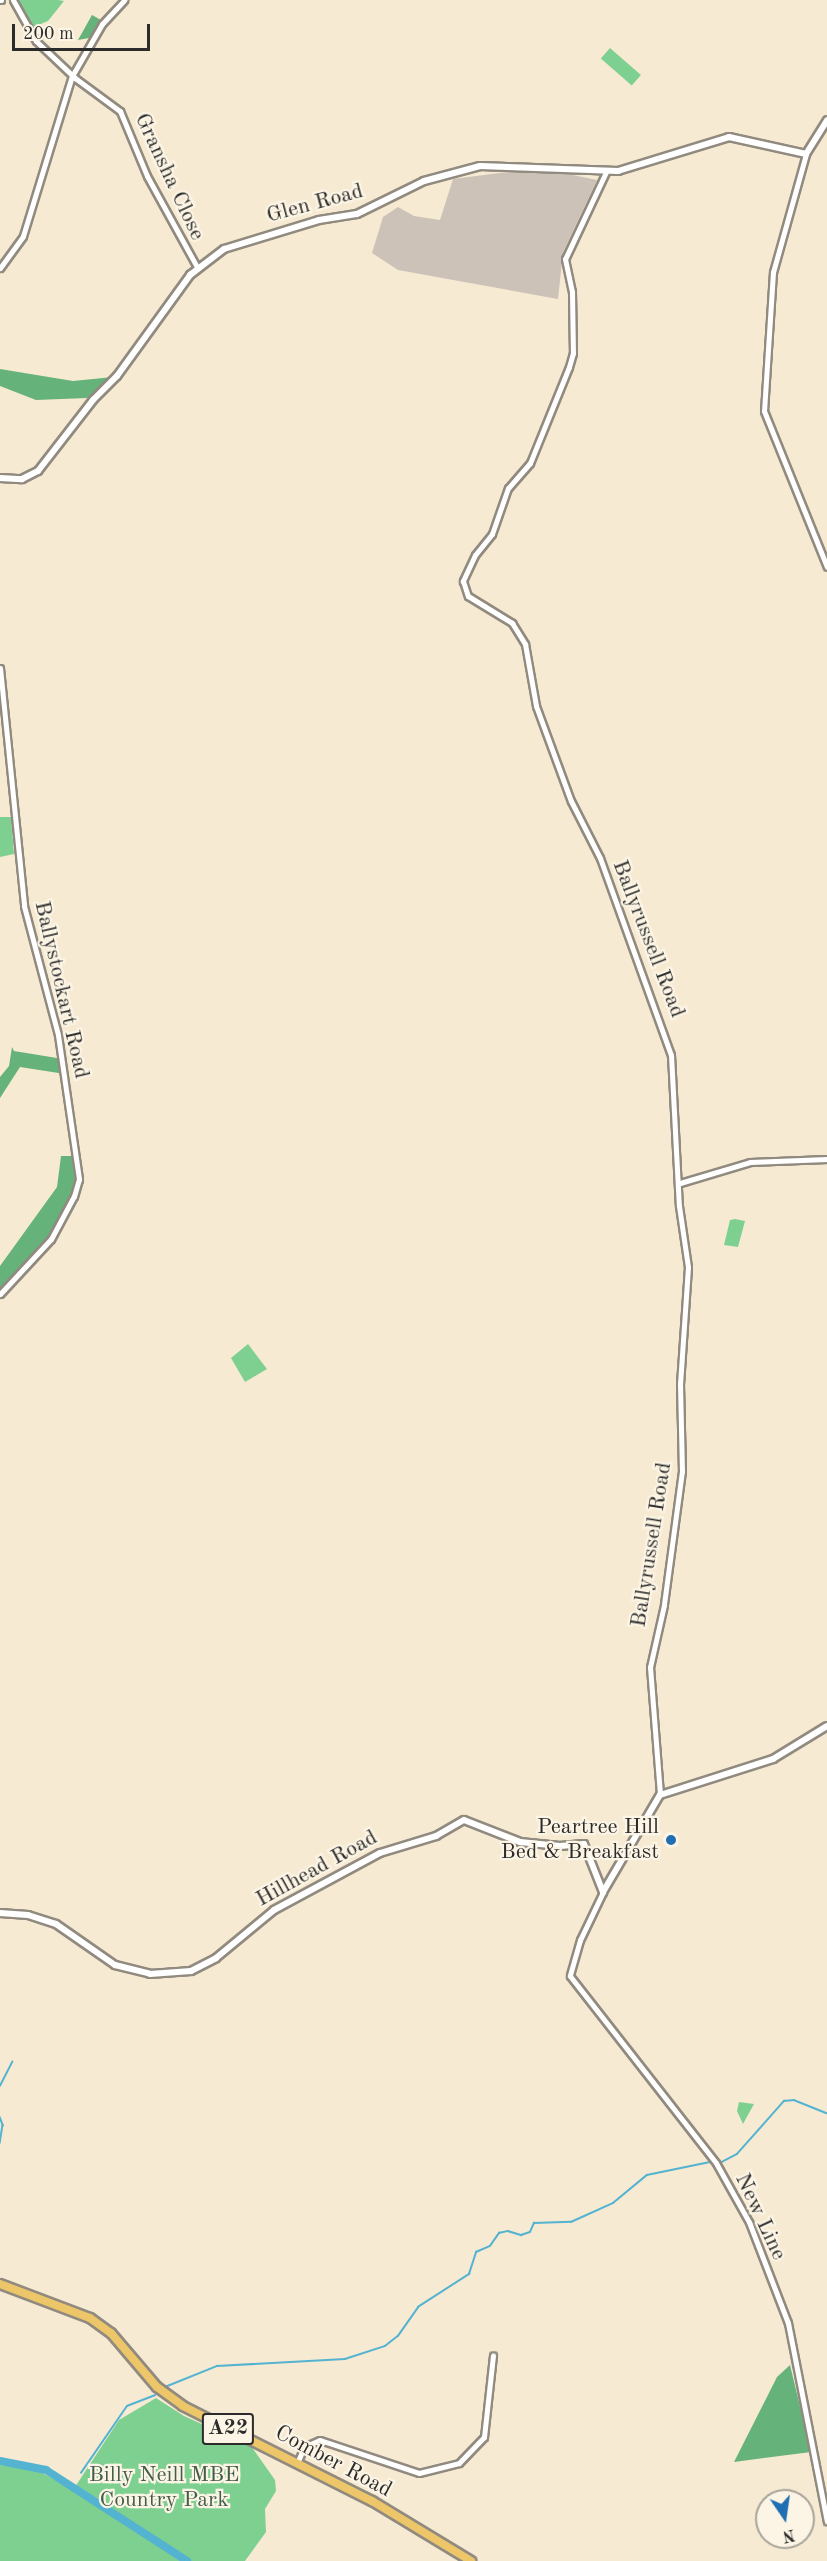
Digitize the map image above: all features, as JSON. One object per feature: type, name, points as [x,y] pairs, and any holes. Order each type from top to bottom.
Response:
[{"type":"highway","name":"Comber Road","points":[[0,2284],[90,2318],[111,2333],[144,2374],[171,2398],[372,2501],[471,2561]]},
{"type":"street","name":"Gransha Close","points":[[14,0],[36,41],[72,76],[120,111],[147,177],[197,267]]},
{"type":"street","points":[[0,268],[23,236],[72,76],[102,24],[124,0]]},
{"type":"street","points":[[827,120],[806,154],[773,272],[764,411],[827,567]]},
{"type":"street","name":"Glen Road","points":[[0,478],[22,479],[38,471],[93,400],[117,376],[197,267],[231,246],[319,220],[357,214],[424,181],[468,168],[535,166],[606,172],[641,166],[729,137],[806,154]]},
{"type":"street","name":"Ballyrussell Road","points":[[606,172],[564,260],[572,292],[573,353],[570,367],[530,464],[508,488],[492,534],[468,567],[463,581],[468,596],[512,623],[525,644],[533,697],[548,741],[600,858],[660,1014],[671,1055],[671,1098],[688,1268],[680,1384],[682,1471],[664,1605],[650,1667],[660,1795]]},
{"type":"street","name":"Ballystockart Road","points":[[0,668],[24,906],[58,1035],[79,1179],[74,1196],[51,1239],[0,1294]]},
{"type":"street","points":[[680,1183],[750,1162],[827,1159]]},
{"type":"street","points":[[603,1892],[660,1795],[760,1764],[827,1726]]},
{"type":"street","name":"Hillhead Road","points":[[0,1913],[28,1915],[56,1924],[115,1965],[150,1974],[191,1971],[216,1958],[274,1910],[380,1853],[436,1836],[464,1820],[520,1842],[560,1846],[584,1844],[603,1892]]},
{"type":"street","name":"New Line","points":[[603,1892],[569,1971],[575,1986],[716,2163],[750,2222],[788,2323],[827,2521]]},
{"type":"street","points":[[297,2463],[304,2447],[320,2440],[419,2472],[459,2463],[484,2437],[493,2355]]},
{"type":"shaded area","points":[[507,172],[568,174],[597,180],[563,252],[558,299],[398,270],[372,253],[383,217],[398,207],[414,216],[440,220],[453,179]]},
{"type":"green space","points":[[17,0],[64,1],[48,21],[31,28]]},
{"type":"green space","points":[[92,15],[101,20],[89,38],[78,40]]},
{"type":"green space","points":[[610,48],[641,75],[632,85],[601,59]]},
{"type":"green space","points":[[0,369],[73,381],[113,377],[87,398],[36,400],[0,386]]},
{"type":"green space","points":[[0,817],[11,817],[14,854],[0,857]]},
{"type":"green space","points":[[12,1047],[14,1051],[63,1059],[65,1074],[20,1067],[0,1098],[0,1077],[9,1066]]},
{"type":"green space","points":[[61,1156],[76,1156],[75,1193],[51,1239],[0,1291],[0,1266],[57,1187]]},
{"type":"green space","points":[[730,1220],[745,1221],[738,1247],[724,1245]]},
{"type":"green space","points":[[248,1344],[267,1369],[245,1382],[231,1358]]},
{"type":"green space","points":[[739,2102],[754,2104],[743,2124],[737,2111]]},
{"type":"green space","points":[[790,2365],[811,2452],[734,2462],[777,2377]]},
{"type":"green space","name":"Billy Neill MBE Country Park","points":[[156,2398],[184,2416],[251,2446],[275,2480],[276,2491],[265,2509],[266,2532],[245,2561],[0,2561],[0,2465],[37,2470],[73,2490],[119,2420]]},
{"type":"waterway","points":[[0,2086],[12,2062]]},
{"type":"waterway","points":[[720,2163],[737,2154],[784,2101],[794,2100],[827,2113]]},
{"type":"waterway","points":[[0,2117],[3,2125],[0,2143]]},
{"type":"waterway","points":[[165,2387],[217,2366],[345,2359],[385,2346],[398,2336],[418,2307],[469,2274],[476,2252],[490,2246],[499,2233],[508,2231],[521,2235],[530,2232],[534,2223],[571,2222],[613,2203],[647,2175],[710,2162]]},
{"type":"waterway","points":[[81,2473],[127,2406],[155,2395]]},
{"type":"waterway","points":[[0,2461],[46,2470],[187,2561]]},
{"type":"place","name":"Peartree Hill Bed & Breakfast","points":[[671,1840]]}]
